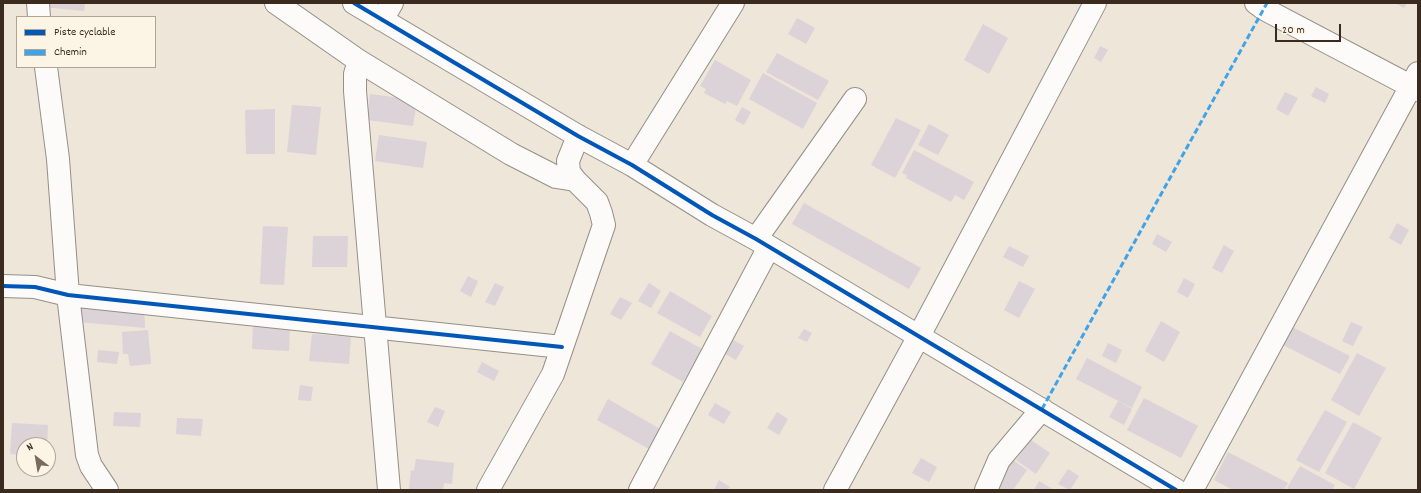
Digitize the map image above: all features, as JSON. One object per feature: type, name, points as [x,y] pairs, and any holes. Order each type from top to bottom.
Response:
[{"type":"street","points":[[38,3],[39,16]]},
{"type":"street","points":[[276,3],[359,62],[511,154],[556,176],[575,180]]},
{"type":"street","points":[[354,3],[387,11],[578,136],[632,165],[712,215],[919,336],[1176,490]]},
{"type":"street","points":[[632,165],[733,3]]},
{"type":"street","points":[[835,490],[919,336],[1095,3]]},
{"type":"street","points":[[1192,490],[1416,83],[1264,9],[1256,3]]},
{"type":"street","points":[[359,62],[355,74],[355,91],[389,490]]},
{"type":"street","points":[[46,68],[58,159],[68,295],[87,455],[91,466],[107,490]]},
{"type":"street","points":[[640,490],[762,243],[855,99]]},
{"type":"street","points":[[488,490],[553,374],[604,225],[597,202],[569,172],[568,161],[578,136]]},
{"type":"street","points":[[3,286],[35,287],[68,295],[562,347]]},
{"type":"street","points":[[986,490],[999,460],[1042,409]]},
{"type":"building","points":[[42,3],[85,3],[84,11],[42,7]]},
{"type":"building","points":[[1395,3],[1407,3],[1404,8]]},
{"type":"building","points":[[797,18],[815,28],[806,44],[788,34]]},
{"type":"building","points":[[983,24],[1008,38],[989,74],[964,60]]},
{"type":"building","points":[[1100,46],[1108,50],[1101,62],[1094,58]]},
{"type":"building","points":[[777,53],[829,81],[818,100],[766,72]]},
{"type":"building","points":[[715,60],[751,80],[737,106],[727,101],[725,104],[704,93],[706,89],[700,86]]},
{"type":"building","points":[[763,73],[817,103],[803,129],[749,99]]},
{"type":"building","points":[[1316,87],[1329,94],[1325,103],[1311,96]]},
{"type":"building","points":[[1285,92],[1298,98],[1288,116],[1276,109]]},
{"type":"building","points":[[370,94],[417,100],[413,126],[367,120]]},
{"type":"building","points":[[292,105],[321,107],[316,155],[287,152]]},
{"type":"building","points":[[742,107],[751,112],[744,125],[735,120]]},
{"type":"building","points":[[275,109],[275,154],[246,154],[245,110]]},
{"type":"building","points":[[896,118],[921,130],[895,178],[871,165]]},
{"type":"building","points":[[929,124],[949,135],[938,155],[918,145]]},
{"type":"building","points":[[379,135],[427,142],[423,168],[375,161]]},
{"type":"building","points":[[914,150],[974,182],[964,200],[955,195],[951,202],[906,178],[907,175],[902,173]]},
{"type":"building","points":[[804,203],[921,268],[909,289],[792,224]]},
{"type":"building","points":[[1397,223],[1409,230],[1401,245],[1389,238]]},
{"type":"building","points":[[263,226],[288,227],[284,285],[260,284]]},
{"type":"building","points":[[1157,234],[1172,242],[1166,252],[1152,244]]},
{"type":"building","points":[[313,236],[348,236],[347,267],[312,267]]},
{"type":"building","points":[[1224,245],[1234,251],[1222,273],[1212,268]]},
{"type":"building","points":[[1009,246],[1029,256],[1023,267],[1003,257]]},
{"type":"building","points":[[468,276],[478,281],[471,297],[460,291]]},
{"type":"building","points":[[1184,278],[1195,284],[1188,298],[1177,292]]},
{"type":"building","points":[[1019,281],[1035,289],[1019,318],[1004,310]]},
{"type":"building","points":[[495,283],[504,287],[495,306],[485,302]]},
{"type":"building","points":[[649,283],[661,291],[651,308],[638,301]]},
{"type":"building","points":[[670,291],[712,316],[700,337],[657,313]]},
{"type":"building","points":[[620,297],[632,303],[621,320],[610,314]]},
{"type":"building","points":[[77,298],[144,305],[145,328],[79,322]]},
{"type":"building","points":[[1161,321],[1180,332],[1164,362],[1145,351]]},
{"type":"building","points":[[1351,322],[1363,327],[1353,346],[1342,341]]},
{"type":"building","points":[[253,324],[290,326],[289,351],[252,349]]},
{"type":"building","points":[[1292,327],[1350,356],[1340,374],[1283,345]]},
{"type":"building","points":[[804,329],[812,333],[807,342],[798,338]]},
{"type":"building","points":[[148,330],[151,364],[130,366],[128,354],[123,354],[122,332]]},
{"type":"building","points":[[670,331],[702,349],[683,382],[651,364]]},
{"type":"building","points":[[312,334],[351,337],[349,364],[309,361]]},
{"type":"building","points":[[730,338],[744,346],[736,360],[722,352]]},
{"type":"building","points":[[1108,343],[1122,350],[1116,363],[1102,356]]},
{"type":"building","points":[[98,350],[119,352],[117,364],[97,362]]},
{"type":"building","points":[[1357,353],[1386,368],[1359,416],[1331,400]]},
{"type":"building","points":[[1087,358],[1142,387],[1132,408],[1076,379]]},
{"type":"building","points":[[482,362],[499,371],[494,381],[477,372]]},
{"type":"building","points":[[300,385],[313,387],[311,401],[298,400]]},
{"type":"building","points":[[1144,398],[1198,426],[1181,458],[1127,430]]},
{"type":"building","points":[[608,399],[660,429],[649,449],[597,420]]},
{"type":"building","points":[[1118,401],[1132,409],[1124,425],[1109,417]]},
{"type":"building","points":[[715,403],[731,412],[724,424],[708,415]]},
{"type":"building","points":[[435,407],[445,411],[438,427],[427,422]]},
{"type":"building","points":[[1325,410],[1347,422],[1319,472],[1296,460]]},
{"type":"building","points":[[114,412],[141,413],[140,427],[113,426]]},
{"type":"building","points":[[777,412],[788,419],[779,435],[767,428]]},
{"type":"building","points":[[177,418],[203,419],[201,436],[176,434]]},
{"type":"building","points":[[1353,422],[1382,438],[1354,489],[1325,473]]},
{"type":"building","points":[[12,423],[48,425],[47,437],[16,437],[16,454],[10,454]]},
{"type":"building","points":[[1031,440],[1050,453],[1036,474],[1016,460]]},
{"type":"building","points":[[1228,452],[1288,483],[1284,490],[1233,490],[1214,480]]},
{"type":"building","points":[[921,458],[937,467],[929,482],[912,473]]},
{"type":"building","points":[[416,459],[454,463],[452,484],[444,483],[443,490],[409,489],[411,470],[414,471]]},
{"type":"building","points":[[1013,460],[1027,470],[1013,490],[999,490],[994,486]]},
{"type":"building","points":[[1300,466],[1335,485],[1332,490],[1291,490],[1287,488]]},
{"type":"building","points":[[1068,469],[1079,476],[1070,490],[1058,484]]},
{"type":"building","points":[[719,480],[730,487],[727,490],[714,490]]},
{"type":"building","points":[[1039,481],[1054,490],[1034,490]]},
{"type":"marked path","points":[[1042,409],[1267,3]]},
{"type":"cycle path","points":[[354,3],[578,136],[632,165],[712,215],[756,239],[1176,490]]},
{"type":"cycle path","points":[[3,286],[35,287],[68,295],[562,347]]}]
